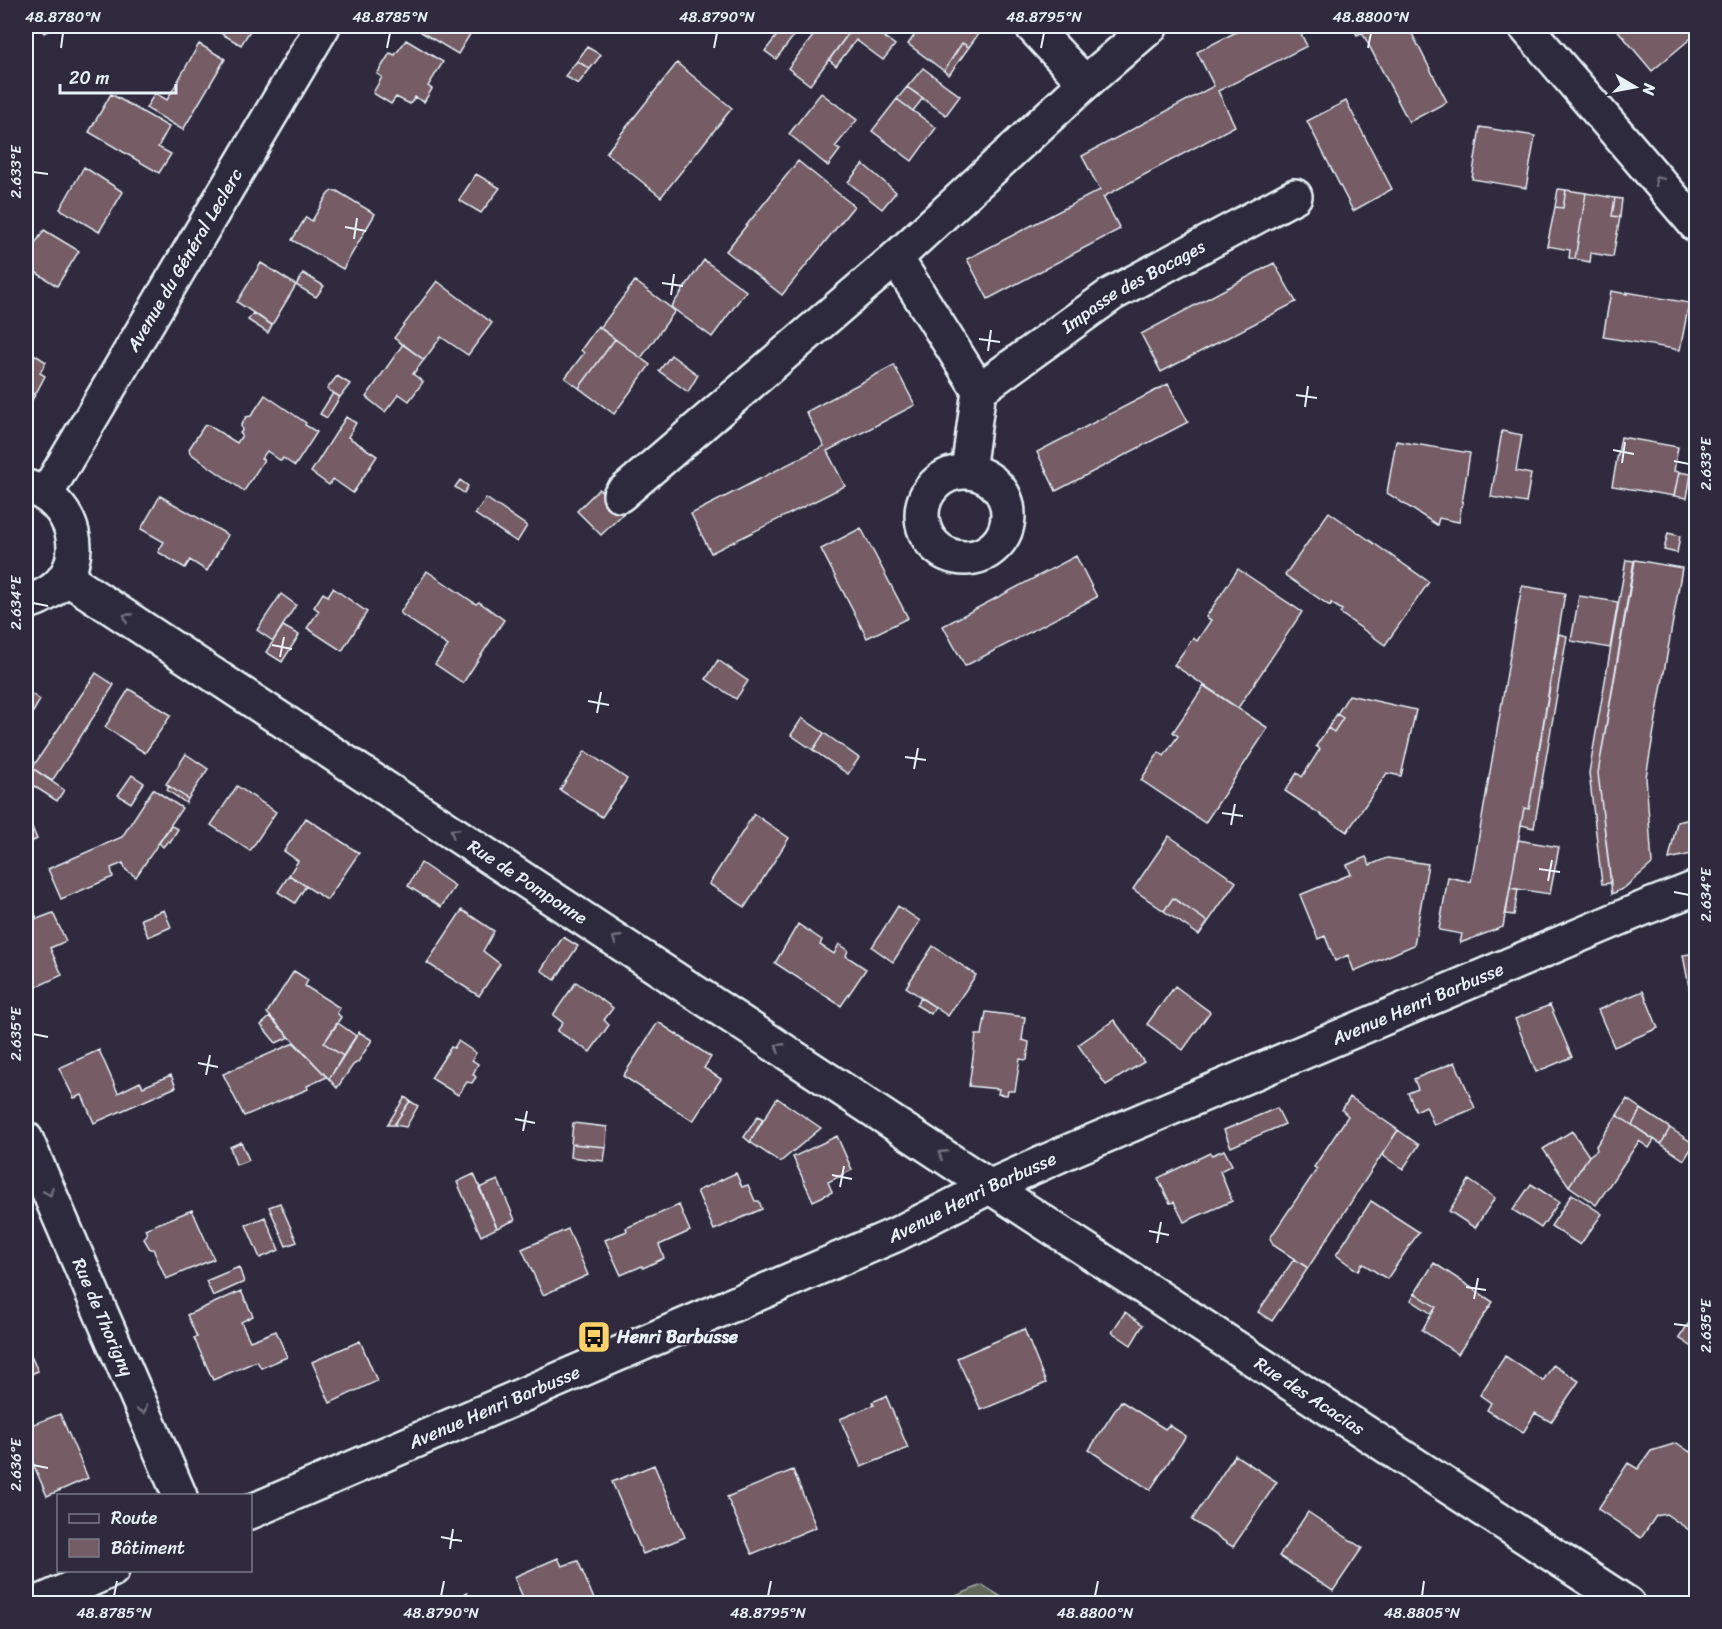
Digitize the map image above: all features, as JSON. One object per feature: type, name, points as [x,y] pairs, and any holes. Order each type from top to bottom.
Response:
[{"type":"street","name":"Avenue du Général Leclerc","points":[[36,490],[323,26]]},
{"type":"street","points":[[1032,26],[1085,83]]},
{"type":"street","points":[[620,495],[896,258],[1085,83],[1151,26]]},
{"type":"street","points":[[1525,26],[1696,225]]},
{"type":"street","name":"Impasse des Bocages","points":[[979,390],[1112,294],[1295,196]]},
{"type":"street","points":[[896,258],[979,390],[968,471]]},
{"type":"street","points":[[26,603],[56,588],[65,577],[72,559],[74,540],[70,522],[60,506],[36,490]]},
{"type":"street","name":"Rue de Pomponne","points":[[65,577],[991,1186]]},
{"type":"street","name":"Avenue Henri Barbusse","points":[[252,1511],[895,1235],[991,1186],[1067,1152],[1696,888]]},
{"type":"street","name":"Rue de Thorigny","points":[[26,1139],[179,1494]]},
{"type":"street","name":"Rue des Acacias","points":[[991,1186],[1628,1604]]},
{"type":"street","points":[[36,1604],[108,1572]]},
{"type":"green space","points":[[982,1585],[1011,1603],[939,1603]]},
{"type":"building","points":[[40,26],[57,26],[44,33]]},
{"type":"building","points":[[208,26],[253,26],[241,45]]},
{"type":"building","points":[[425,26],[475,26],[458,54],[421,32]]},
{"type":"building","points":[[821,26],[854,26],[810,85],[788,68]]},
{"type":"building","points":[[854,26],[869,26],[895,45],[883,60],[856,40],[836,66],[829,60]]},
{"type":"building","points":[[921,26],[977,26],[982,29],[969,47],[962,43],[944,71],[908,44]]},
{"type":"building","points":[[1248,26],[1297,26],[1307,46],[1218,91],[1235,126],[1103,197],[1120,229],[988,299],[967,259],[1100,190],[1082,156],[1214,86],[1197,52]]},
{"type":"building","points":[[1352,26],[1375,26],[1357,35]]},
{"type":"building","points":[[1375,26],[1408,26],[1447,102],[1409,122],[1362,32]]},
{"type":"building","points":[[1614,26],[1696,26],[1696,34],[1652,71]]},
{"type":"building","points":[[782,29],[793,37],[776,59],[765,51]]},
{"type":"building","points":[[406,40],[443,62],[428,86],[432,89],[424,102],[415,97],[410,104],[396,97],[391,104],[373,93],[382,77],[377,74],[390,53],[395,55]]},
{"type":"building","points":[[962,43],[969,47],[949,75],[944,71]]},
{"type":"building","points":[[199,44],[225,59],[183,130],[146,108],[155,93],[167,100]]},
{"type":"building","points":[[587,47],[601,55],[590,69],[577,61]]},
{"type":"building","points":[[577,61],[590,69],[578,84],[565,76]]},
{"type":"building","points":[[677,63],[732,108],[661,197],[606,153]]},
{"type":"building","points":[[923,68],[960,96],[946,115],[907,87]]},
{"type":"building","points":[[907,87],[923,98],[913,111],[897,99]]},
{"type":"building","points":[[821,93],[857,120],[835,147],[840,150],[828,166],[789,134]]},
{"type":"building","points":[[111,94],[169,127],[158,147],[171,154],[159,173],[89,132]]},
{"type":"building","points":[[897,99],[936,128],[912,161],[872,131]]},
{"type":"building","points":[[1346,101],[1392,189],[1353,211],[1307,121]]},
{"type":"building","points":[[1480,127],[1535,136],[1526,188],[1472,179]]},
{"type":"building","points":[[798,161],[854,206],[782,295],[726,251]]},
{"type":"building","points":[[863,164],[896,192],[882,209],[848,182]]},
{"type":"building","points":[[84,167],[123,192],[99,232],[60,209]]},
{"type":"building","points":[[476,174],[500,188],[481,213],[459,200]]},
{"type":"building","points":[[1558,189],[1566,190],[1563,208],[1555,207]]},
{"type":"building","points":[[1566,190],[1586,193],[1575,259],[1569,258],[1570,250],[1547,246],[1555,207],[1563,208]]},
{"type":"building","points":[[332,191],[337,191],[375,214],[343,269],[292,240],[306,217],[312,221]]},
{"type":"building","points":[[1586,193],[1615,198],[1612,216],[1620,217],[1613,257],[1591,253],[1590,262],[1575,259]]},
{"type":"building","points":[[1615,198],[1622,199],[1620,217],[1612,216]]},
{"type":"building","points":[[44,230],[79,251],[57,286],[26,266],[26,258]]},
{"type":"building","points":[[704,260],[746,291],[712,337],[671,307]]},
{"type":"building","points":[[261,263],[296,285],[272,325],[237,302]]},
{"type":"building","points":[[1274,263],[1296,302],[1161,372],[1141,334]]},
{"type":"building","points":[[303,273],[324,286],[316,297],[296,285]]},
{"type":"building","points":[[437,281],[492,323],[468,355],[441,337],[424,360],[394,338]]},
{"type":"building","points":[[635,281],[675,311],[641,358],[600,328]]},
{"type":"building","points":[[1611,291],[1689,303],[1680,350],[1603,337]]},
{"type":"building","points":[[253,313],[272,325],[268,333],[248,320]]},
{"type":"building","points":[[598,326],[615,339],[579,388],[565,378],[584,353],[581,350]]},
{"type":"building","points":[[615,339],[650,365],[614,414],[579,388]]},
{"type":"building","points":[[403,344],[424,360],[413,374],[423,382],[409,401],[399,394],[385,412],[366,397]]},
{"type":"building","points":[[26,349],[46,362],[40,373],[45,376],[35,395],[26,389]]},
{"type":"building","points":[[671,355],[698,375],[688,392],[659,371]]},
{"type":"building","points":[[894,365],[915,405],[827,451],[845,486],[711,553],[691,514],[824,446],[806,412]]},
{"type":"building","points":[[337,376],[350,384],[340,397],[327,389]]},
{"type":"building","points":[[1168,384],[1188,422],[1056,491],[1037,452]]},
{"type":"building","points":[[26,389],[35,395],[26,410]]},
{"type":"building","points":[[333,393],[340,397],[327,418],[320,414]]},
{"type":"building","points":[[265,395],[317,432],[295,466],[283,458],[281,461],[267,451],[261,459],[264,460],[244,491],[190,453],[189,449],[204,426],[208,425],[237,443],[242,435],[241,425],[246,417],[251,416]]},
{"type":"building","points":[[346,417],[356,423],[348,437],[377,456],[353,493],[333,479],[329,485],[311,472]]},
{"type":"building","points":[[1502,431],[1522,435],[1516,471],[1531,474],[1526,503],[1491,497]]},
{"type":"building","points":[[1621,437],[1678,447],[1674,471],[1679,472],[1674,496],[1612,486]]},
{"type":"building","points":[[1396,441],[1470,453],[1459,522],[1439,518],[1437,525],[1387,493]]},
{"type":"building","points":[[1679,472],[1691,474],[1687,498],[1674,496]]},
{"type":"building","points":[[460,480],[468,486],[464,493],[455,487]]},
{"type":"building","points":[[599,489],[626,511],[601,535],[577,511]]},
{"type":"building","points":[[160,496],[228,535],[207,571],[190,560],[185,568],[158,552],[164,542],[141,529]]},
{"type":"building","points":[[486,498],[527,526],[517,542],[475,514]]},
{"type":"building","points":[[1329,512],[1429,582],[1385,645],[1340,613],[1342,610],[1331,603],[1330,606],[1285,575]]},
{"type":"building","points":[[861,528],[908,618],[867,638],[821,549]]},
{"type":"building","points":[[1668,533],[1680,536],[1677,553],[1664,550]]},
{"type":"building","points":[[1076,556],[1097,597],[965,666],[943,626]]},
{"type":"building","points":[[1626,560],[1634,561],[1598,773],[1611,883],[1602,884],[1589,773]]},
{"type":"building","points":[[1635,560],[1682,568],[1646,777],[1652,864],[1624,888],[1612,894],[1598,773]]},
{"type":"building","points":[[1238,569],[1302,612],[1238,708],[1174,665],[1193,638],[1197,641],[1211,620],[1206,617]]},
{"type":"building","points":[[427,571],[504,620],[463,683],[435,664],[448,646],[400,613]]},
{"type":"building","points":[[1522,586],[1565,593],[1529,809],[1524,808],[1503,927],[1460,943],[1462,934],[1439,930],[1448,877],[1471,882]]},
{"type":"building","points":[[333,588],[367,612],[342,651],[307,628],[319,611],[314,607],[323,593],[328,596]]},
{"type":"building","points":[[281,594],[296,605],[273,641],[257,630]]},
{"type":"building","points":[[1579,596],[1618,602],[1610,648],[1571,641]]},
{"type":"building","points":[[283,626],[299,635],[282,662],[266,652]]},
{"type":"building","points":[[1559,634],[1567,636],[1534,828],[1521,825],[1524,808],[1529,809]]},
{"type":"building","points":[[718,660],[748,681],[736,699],[706,679]]},
{"type":"building","points":[[96,673],[114,685],[52,781],[32,768]]},
{"type":"building","points":[[1204,686],[1268,728],[1205,823],[1141,780],[1159,752],[1164,756],[1178,736],[1173,732]]},
{"type":"building","points":[[129,689],[171,715],[145,753],[105,727]]},
{"type":"building","points":[[26,690],[40,700],[26,724]]},
{"type":"building","points":[[1349,695],[1416,710],[1401,776],[1387,773],[1347,832],[1285,791],[1297,773],[1302,777],[1320,749],[1316,746],[1328,728],[1334,732],[1343,718],[1337,714]]},
{"type":"building","points":[[1337,714],[1343,718],[1334,732],[1328,728]]},
{"type":"building","points":[[802,718],[824,733],[813,750],[791,735]]},
{"type":"building","points":[[824,733],[859,758],[848,774],[813,750]]},
{"type":"building","points":[[585,751],[627,779],[602,817],[560,790]]},
{"type":"building","points":[[186,754],[208,769],[188,799],[166,784]]},
{"type":"building","points":[[26,764],[64,790],[57,801],[26,781]]},
{"type":"building","points":[[132,775],[144,783],[131,803],[118,795]]},
{"type":"building","points":[[169,786],[188,799],[186,803],[167,790]]},
{"type":"building","points":[[237,786],[276,812],[250,851],[211,825]]},
{"type":"building","points":[[153,789],[182,808],[136,877],[126,870],[123,863],[111,868],[113,877],[61,899],[48,869],[122,837]]},
{"type":"building","points":[[26,813],[37,839],[26,844]]},
{"type":"building","points":[[754,814],[789,838],[745,907],[709,884]]},
{"type":"building","points":[[306,818],[359,853],[327,900],[289,875],[298,861],[284,851]]},
{"type":"building","points":[[1696,818],[1696,853],[1669,859],[1677,822]]},
{"type":"building","points":[[171,826],[178,829],[170,842],[168,841],[163,847],[159,843]]},
{"type":"building","points":[[1169,836],[1236,882],[1208,922],[1173,898],[1164,911],[1133,889]]},
{"type":"building","points":[[1518,840],[1559,847],[1550,894],[1510,888]]},
{"type":"building","points":[[1366,857],[1370,865],[1387,858],[1428,864],[1414,945],[1354,971],[1348,955],[1335,961],[1325,936],[1318,939],[1300,895],[1351,874],[1347,865]]},
{"type":"building","points":[[421,863],[455,886],[441,907],[408,886]]},
{"type":"building","points":[[289,875],[306,886],[295,903],[278,892]]},
{"type":"building","points":[[1510,888],[1518,889],[1514,915],[1506,914]]},
{"type":"building","points":[[26,890],[37,919],[53,913],[66,941],[50,948],[62,975],[30,990],[26,980]]},
{"type":"building","points":[[1173,898],[1208,922],[1199,935],[1164,911]]},
{"type":"building","points":[[898,906],[920,921],[893,962],[872,947]]},
{"type":"building","points":[[164,910],[171,927],[148,937],[141,919]]},
{"type":"building","points":[[462,910],[494,931],[483,951],[500,964],[479,996],[427,963]]},
{"type":"building","points":[[798,924],[822,940],[820,945],[834,954],[839,944],[848,950],[846,956],[866,969],[841,1006],[775,963]]},
{"type":"building","points":[[563,937],[578,946],[555,980],[541,970]]},
{"type":"building","points":[[933,946],[976,975],[948,1016],[906,987]]},
{"type":"building","points":[[1696,953],[1696,991],[1690,992],[1683,955]]},
{"type":"building","points":[[294,971],[308,980],[305,986],[340,1008],[337,1013],[341,1017],[324,1043],[343,1056],[329,1079],[267,1013]]},
{"type":"building","points":[[576,982],[613,1008],[604,1020],[609,1025],[590,1052],[557,1031],[563,1023],[553,1015]]},
{"type":"building","points":[[1175,986],[1210,1012],[1183,1050],[1147,1024]]},
{"type":"building","points":[[1643,991],[1658,1028],[1614,1047],[1598,1010]]},
{"type":"building","points":[[921,998],[935,1007],[931,1014],[916,1005]]},
{"type":"building","points":[[1550,1005],[1572,1057],[1536,1072],[1515,1019]]},
{"type":"building","points":[[986,1012],[1025,1017],[1022,1040],[1029,1042],[1027,1060],[1020,1059],[1015,1091],[1008,1091],[1007,1095],[998,1094],[999,1089],[969,1086],[976,1035],[982,1035]]},
{"type":"building","points":[[270,1017],[289,1037],[276,1043],[261,1025]]},
{"type":"building","points":[[1114,1020],[1144,1062],[1106,1085],[1078,1045]]},
{"type":"building","points":[[658,1022],[711,1057],[704,1068],[721,1079],[693,1121],[623,1076]]},
{"type":"building","points":[[338,1023],[356,1036],[343,1056],[324,1043]]},
{"type":"building","points":[[359,1032],[372,1040],[337,1088],[329,1079]]},
{"type":"building","points":[[458,1041],[476,1053],[472,1060],[478,1064],[473,1074],[476,1077],[472,1083],[467,1082],[458,1095],[431,1078],[451,1047],[454,1048]]},
{"type":"building","points":[[294,1043],[327,1077],[307,1086],[308,1089],[244,1116],[223,1074]]},
{"type":"building","points":[[99,1050],[118,1093],[140,1082],[143,1087],[171,1075],[176,1087],[94,1123],[82,1095],[74,1098],[59,1068]]},
{"type":"building","points":[[1455,1062],[1475,1108],[1434,1125],[1426,1106],[1416,1111],[1408,1093],[1418,1089],[1414,1079]]},
{"type":"building","points":[[405,1097],[410,1101],[394,1125],[387,1125]]},
{"type":"building","points":[[1350,1097],[1398,1130],[1308,1268],[1273,1245],[1270,1238],[1317,1169],[1314,1167],[1348,1116],[1342,1110]]},
{"type":"building","points":[[777,1098],[821,1128],[780,1162],[750,1142]]},
{"type":"building","points":[[1627,1099],[1641,1109],[1632,1125],[1617,1115]]},
{"type":"building","points":[[410,1101],[418,1106],[406,1127],[394,1125]]},
{"type":"building","points":[[1277,1108],[1285,1124],[1231,1147],[1224,1130]]},
{"type":"building","points":[[1641,1109],[1670,1128],[1661,1144],[1632,1125]]},
{"type":"building","points":[[1617,1115],[1654,1140],[1649,1148],[1639,1141],[1596,1205],[1569,1186],[1589,1156],[1597,1150],[1596,1146]]},
{"type":"building","points":[[758,1116],[763,1119],[750,1142],[744,1137]]},
{"type":"building","points":[[573,1123],[607,1127],[606,1147],[571,1144]]},
{"type":"building","points":[[1670,1128],[1694,1144],[1684,1160],[1661,1144]]},
{"type":"building","points":[[1398,1130],[1419,1145],[1403,1169],[1382,1155]]},
{"type":"building","points":[[1572,1131],[1589,1156],[1569,1186],[1543,1149]]},
{"type":"building","points":[[837,1136],[852,1170],[828,1182],[832,1192],[813,1201],[793,1157]]},
{"type":"building","points":[[241,1142],[249,1160],[236,1165],[230,1147]]},
{"type":"building","points":[[571,1144],[606,1147],[604,1161],[570,1157]]},
{"type":"building","points":[[1224,1150],[1232,1165],[1220,1171],[1232,1201],[1184,1222],[1174,1202],[1170,1203],[1158,1178],[1210,1153],[1212,1155]]},
{"type":"building","points":[[736,1173],[742,1187],[748,1185],[755,1201],[759,1201],[762,1209],[714,1230],[697,1191]]},
{"type":"building","points":[[474,1174],[497,1228],[481,1236],[457,1182]]},
{"type":"building","points":[[498,1180],[515,1220],[497,1228],[479,1188]]},
{"type":"building","points":[[1469,1180],[1495,1198],[1475,1228],[1449,1211]]},
{"type":"building","points":[[1531,1184],[1559,1202],[1541,1228],[1513,1210]]},
{"type":"building","points":[[1572,1194],[1602,1214],[1580,1245],[1551,1226]]},
{"type":"building","points":[[1371,1201],[1419,1232],[1387,1279],[1362,1263],[1358,1271],[1336,1255]]},
{"type":"building","points":[[280,1203],[297,1242],[286,1246],[269,1207]]},
{"type":"building","points":[[679,1205],[690,1231],[659,1245],[664,1258],[621,1275],[605,1240],[627,1231],[626,1228]]},
{"type":"building","points":[[192,1210],[214,1259],[166,1279],[153,1249],[150,1249],[144,1239],[147,1234],[145,1229]]},
{"type":"building","points":[[265,1217],[279,1250],[260,1258],[246,1225]]},
{"type":"building","points":[[568,1229],[588,1275],[543,1295],[522,1249]]},
{"type":"building","points":[[1294,1259],[1308,1268],[1272,1321],[1258,1312]]},
{"type":"building","points":[[1434,1263],[1493,1302],[1458,1354],[1422,1330],[1436,1307],[1415,1293]]},
{"type":"building","points":[[239,1267],[244,1282],[213,1296],[206,1281]]},
{"type":"building","points":[[241,1291],[253,1316],[241,1322],[250,1341],[276,1331],[287,1357],[261,1368],[257,1361],[213,1380],[194,1338],[197,1337],[187,1315]]},
{"type":"building","points":[[1415,1293],[1436,1307],[1432,1314],[1411,1300]]},
{"type":"building","points":[[1125,1312],[1143,1325],[1131,1345],[1112,1332]]},
{"type":"building","points":[[1696,1312],[1696,1345],[1694,1348],[1679,1338]]},
{"type":"building","points":[[1024,1329],[1046,1383],[981,1410],[957,1358]]},
{"type":"building","points":[[26,1331],[30,1342],[26,1344]]},
{"type":"building","points":[[360,1341],[377,1381],[330,1403],[312,1362]]},
{"type":"building","points":[[26,1344],[30,1354],[26,1356]]},
{"type":"building","points":[[30,1354],[38,1371],[26,1376],[26,1356]]},
{"type":"building","points":[[1505,1356],[1543,1381],[1553,1365],[1579,1381],[1551,1422],[1535,1413],[1523,1433],[1487,1410],[1491,1403],[1480,1395]]},
{"type":"building","points":[[886,1396],[908,1448],[861,1467],[840,1419],[874,1405],[872,1402]]},
{"type":"building","points":[[1121,1401],[1165,1429],[1169,1425],[1186,1436],[1150,1490],[1089,1450]]},
{"type":"building","points":[[60,1414],[88,1478],[47,1496],[26,1447],[26,1427]]},
{"type":"building","points":[[1677,1443],[1690,1452],[1696,1445],[1696,1525],[1692,1532],[1666,1514],[1656,1516],[1641,1538],[1598,1509],[1628,1463],[1638,1469],[1651,1451]]},
{"type":"building","points":[[1235,1455],[1277,1482],[1233,1547],[1192,1520]]},
{"type":"building","points":[[654,1465],[685,1537],[643,1554],[612,1482]]},
{"type":"building","points":[[793,1470],[816,1527],[752,1554],[727,1497]]},
{"type":"building","points":[[1308,1512],[1362,1548],[1333,1591],[1279,1556]]},
{"type":"building","points":[[558,1558],[562,1566],[578,1561],[596,1604],[526,1604],[514,1577]]},
{"type":"building","points":[[467,1593],[471,1604],[443,1604]]},
{"type":"place","name":"Henri Barbusse","points":[[594,1337]]}]
